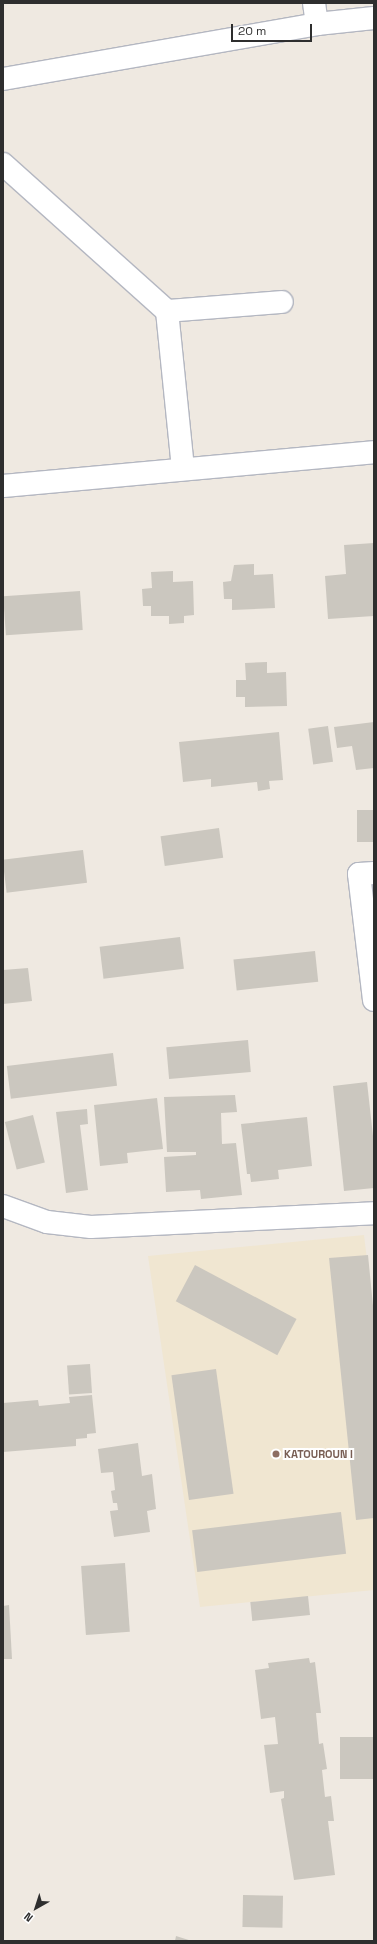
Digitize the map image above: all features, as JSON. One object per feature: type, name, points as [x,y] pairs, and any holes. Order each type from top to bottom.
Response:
[{"type":"street","points":[[3,79],[315,13],[374,18]]},
{"type":"street","points":[[3,164],[167,311],[183,469]]},
{"type":"street","points":[[167,311],[282,302]]},
{"type":"street","points":[[3,486],[374,452]]},
{"type":"street","points":[[374,873],[359,874],[374,1000]]},
{"type":"street","points":[[3,1206],[47,1222],[91,1227],[374,1213]]},
{"type":"shaded area","name":"KATOUROUN I","points":[[364,1235],[374,1318],[374,1590],[200,1607],[148,1256]]},
{"type":"building","points":[[374,543],[374,616],[328,619],[325,576],[346,574],[344,545]]},
{"type":"building","points":[[254,564],[254,575],[273,574],[275,608],[232,610],[232,599],[224,599],[223,582],[231,581],[234,565]]},
{"type":"building","points":[[173,571],[173,582],[193,581],[194,615],[184,616],[184,623],[169,624],[169,616],[151,616],[151,606],[143,606],[142,589],[152,588],[151,572]]},
{"type":"building","points":[[80,591],[83,630],[6,635],[3,596]]},
{"type":"building","points":[[267,662],[267,673],[286,672],[287,706],[245,707],[245,697],[236,697],[236,680],[246,680],[245,663]]},
{"type":"building","points":[[374,722],[374,768],[356,770],[352,746],[337,748],[334,727]]},
{"type":"building","points":[[328,726],[333,762],[313,764],[308,729]]},
{"type":"building","points":[[279,732],[283,780],[269,781],[270,789],[258,791],[257,782],[211,787],[211,779],[183,782],[179,742]]},
{"type":"building","points":[[357,810],[374,810],[374,842],[357,842]]},
{"type":"building","points":[[219,828],[223,858],[165,866],[161,836]]},
{"type":"building","points":[[83,850],[87,883],[7,893],[3,860]]},
{"type":"building","points":[[180,937],[184,969],[104,979],[100,947]]},
{"type":"building","points":[[315,951],[318,982],[237,990],[233,960]]},
{"type":"building","points":[[28,968],[32,1001],[3,1004],[3,970]]},
{"type":"building","points":[[248,1040],[251,1072],[169,1079],[166,1047]]},
{"type":"building","points":[[113,1053],[117,1086],[11,1099],[7,1066]]},
{"type":"building","points":[[367,1082],[374,1145],[374,1188],[344,1191],[333,1086]]},
{"type":"building","points":[[235,1095],[237,1112],[221,1113],[222,1144],[236,1143],[242,1195],[201,1199],[200,1190],[166,1192],[164,1157],[196,1155],[196,1152],[167,1152],[164,1097]]},
{"type":"building","points":[[157,1098],[163,1149],[127,1153],[128,1163],[100,1166],[94,1105]]},
{"type":"building","points":[[87,1109],[88,1124],[80,1125],[88,1190],[66,1193],[56,1112]]},
{"type":"building","points":[[33,1115],[45,1163],[17,1170],[5,1122]]},
{"type":"building","points":[[307,1117],[312,1166],[278,1170],[279,1179],[251,1182],[250,1174],[247,1174],[241,1124]]},
{"type":"building","points":[[368,1255],[374,1316],[374,1518],[356,1520],[329,1258]]},
{"type":"building","points":[[195,1265],[297,1319],[277,1355],[176,1301]]},
{"type":"building","points":[[90,1364],[92,1393],[69,1395],[67,1366]]},
{"type":"building","points":[[216,1369],[234,1494],[189,1500],[171,1375]]},
{"type":"building","points":[[92,1395],[96,1433],[87,1434],[87,1438],[76,1439],[76,1446],[3,1452],[3,1403],[38,1400],[39,1406],[70,1403],[69,1397]]},
{"type":"building","points":[[138,1443],[142,1476],[152,1474],[156,1509],[147,1511],[150,1532],[114,1537],[110,1511],[118,1510],[117,1503],[113,1503],[111,1491],[115,1490],[113,1472],[101,1473],[98,1449]]},
{"type":"building","points":[[341,1512],[346,1554],[197,1572],[192,1530]]},
{"type":"building","points":[[125,1563],[130,1632],[86,1635],[81,1566]]},
{"type":"building","points":[[308,1596],[310,1615],[252,1621],[250,1602]]},
{"type":"building","points":[[9,1605],[12,1659],[3,1659],[3,1606]]},
{"type":"building","points":[[309,1658],[310,1663],[315,1662],[321,1713],[316,1713],[319,1744],[323,1743],[327,1769],[322,1770],[325,1797],[331,1796],[334,1821],[328,1821],[335,1875],[294,1880],[281,1799],[284,1798],[284,1791],[270,1793],[264,1745],[278,1744],[275,1717],[261,1719],[255,1670],[269,1668],[268,1663]]},
{"type":"building","points":[[340,1737],[374,1737],[374,1779],[340,1779]]},
{"type":"building","points":[[243,1895],[283,1896],[282,1928],[242,1927]]},
{"type":"building","points":[[176,1936],[192,1941],[175,1941]]},
{"type":"place","name":"KATOUROUN I","points":[[276,1454]]}]
